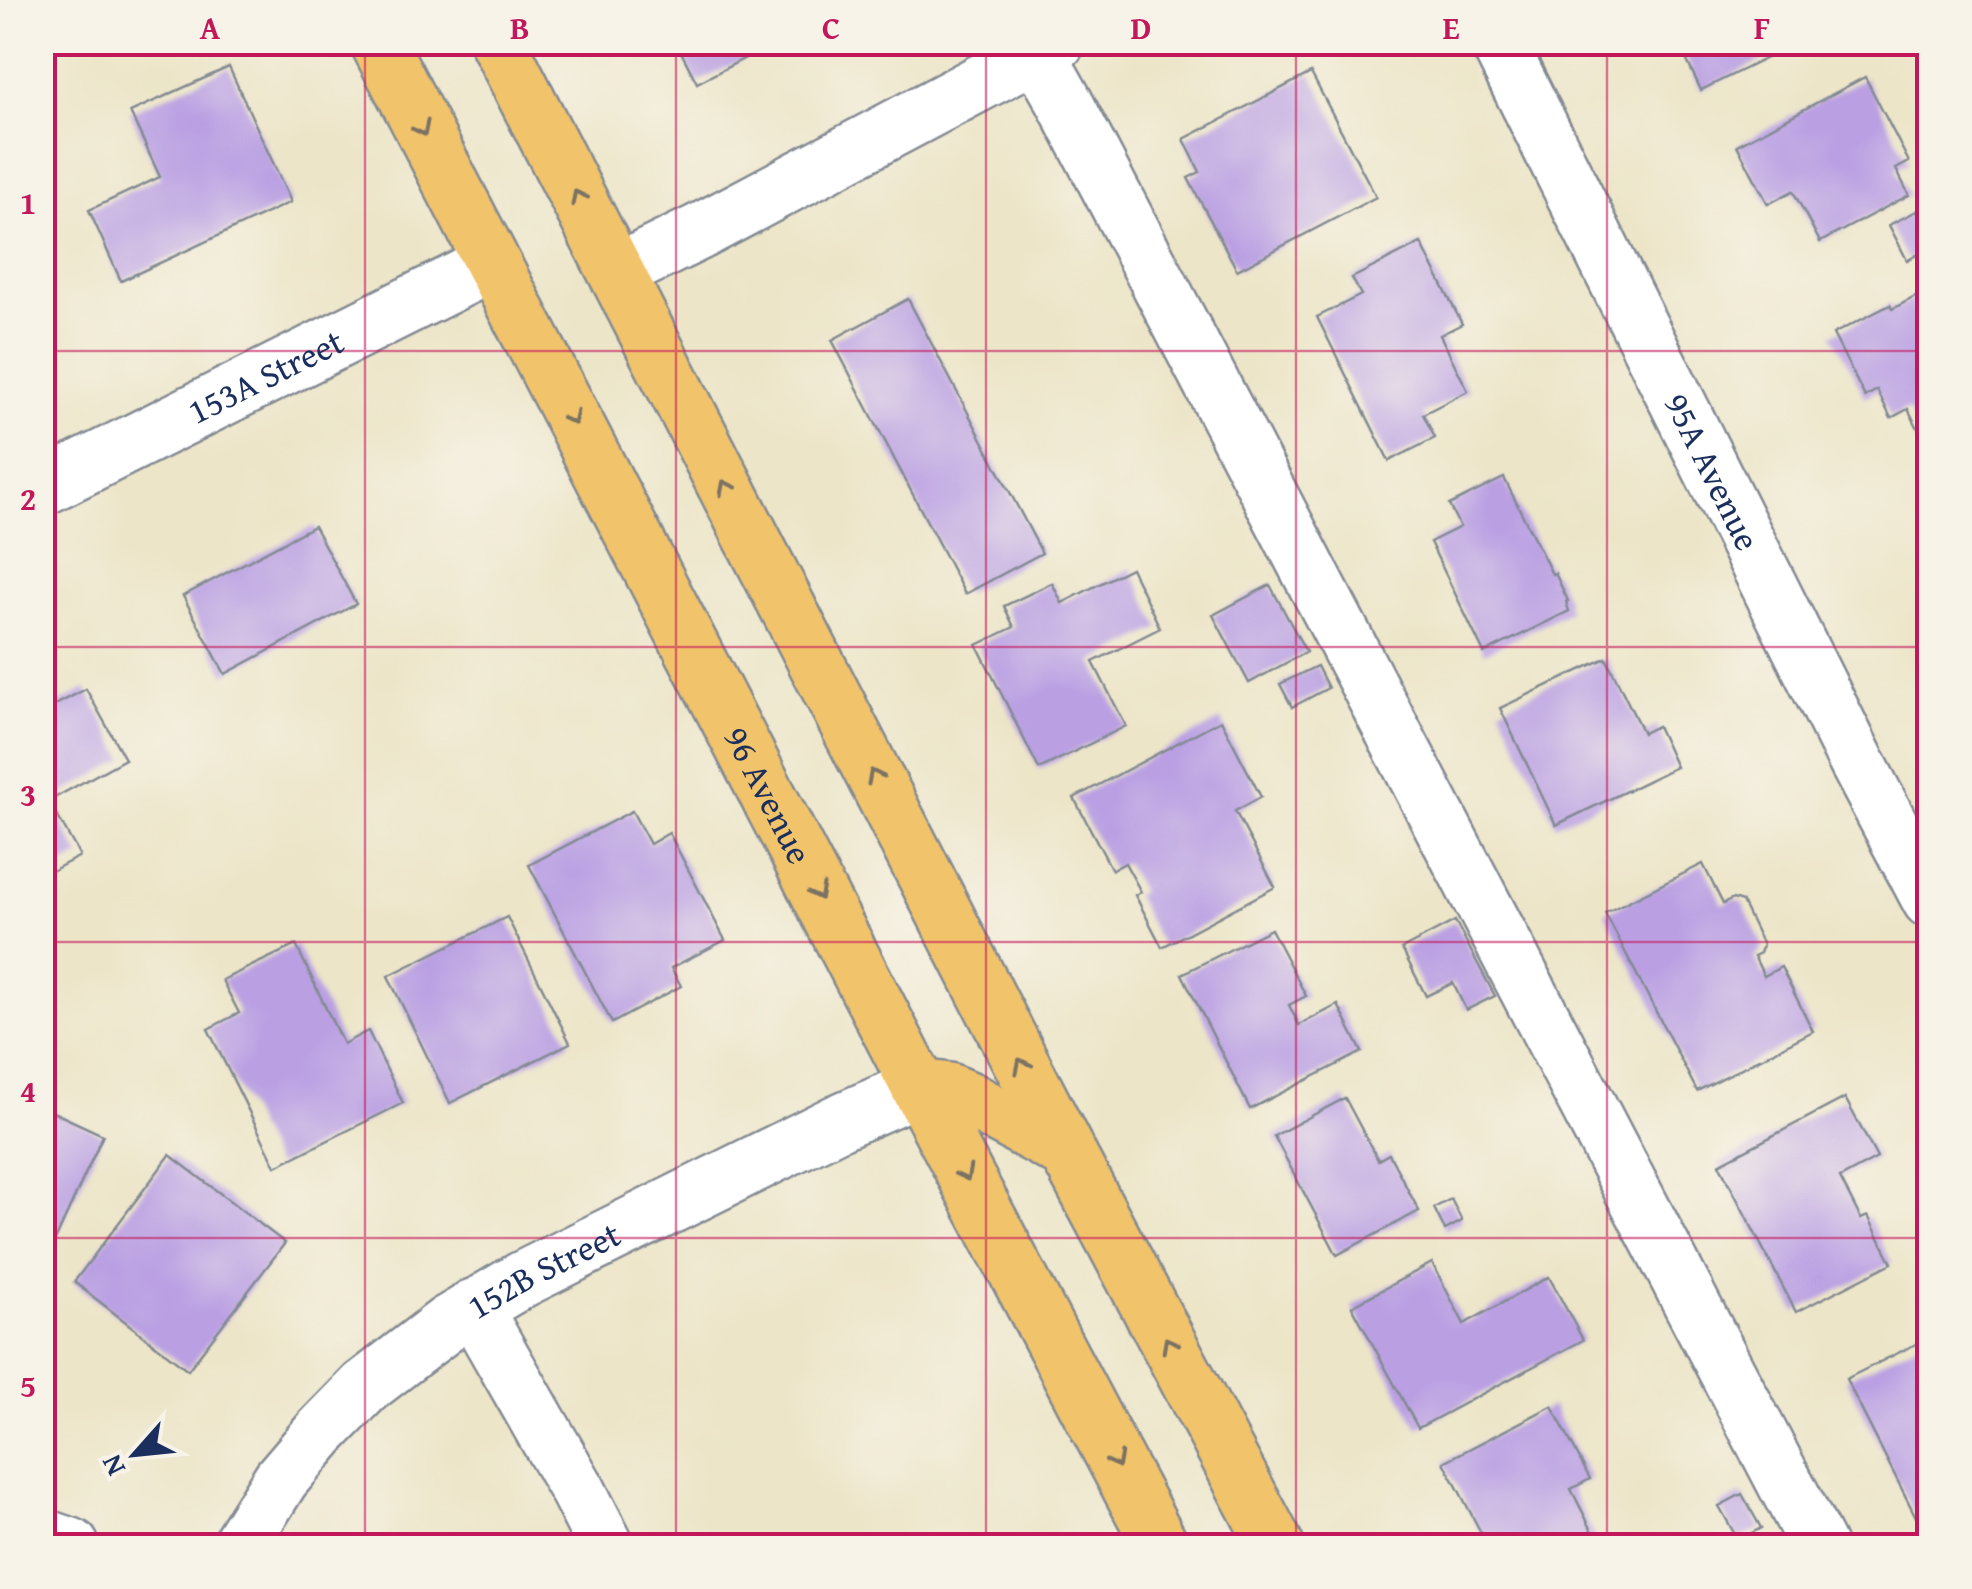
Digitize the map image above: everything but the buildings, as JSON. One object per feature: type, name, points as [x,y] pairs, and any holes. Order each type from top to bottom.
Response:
[{"type":"main road","name":"96 Avenue","points":[[378,42],[1161,1546]]},
{"type":"main road","points":[[498,42],[1066,1152],[1276,1546]]},
{"type":"main road","points":[[919,1087],[949,1090],[1066,1152]]},
{"type":"street","name":"95A Avenue","points":[[1498,42],[1857,762],[1930,900]]},
{"type":"street","points":[[617,272],[699,232],[1042,46],[1818,1546]]},
{"type":"street","name":"153A Street","points":[[42,488],[491,264]]},
{"type":"street","name":"152B Street","points":[[238,1546],[280,1478],[365,1387],[421,1343],[523,1279],[839,1122],[919,1087]]},
{"type":"street","points":[[473,1308],[606,1546]]},
{"type":"street","points":[[42,1536],[71,1546]]}]
